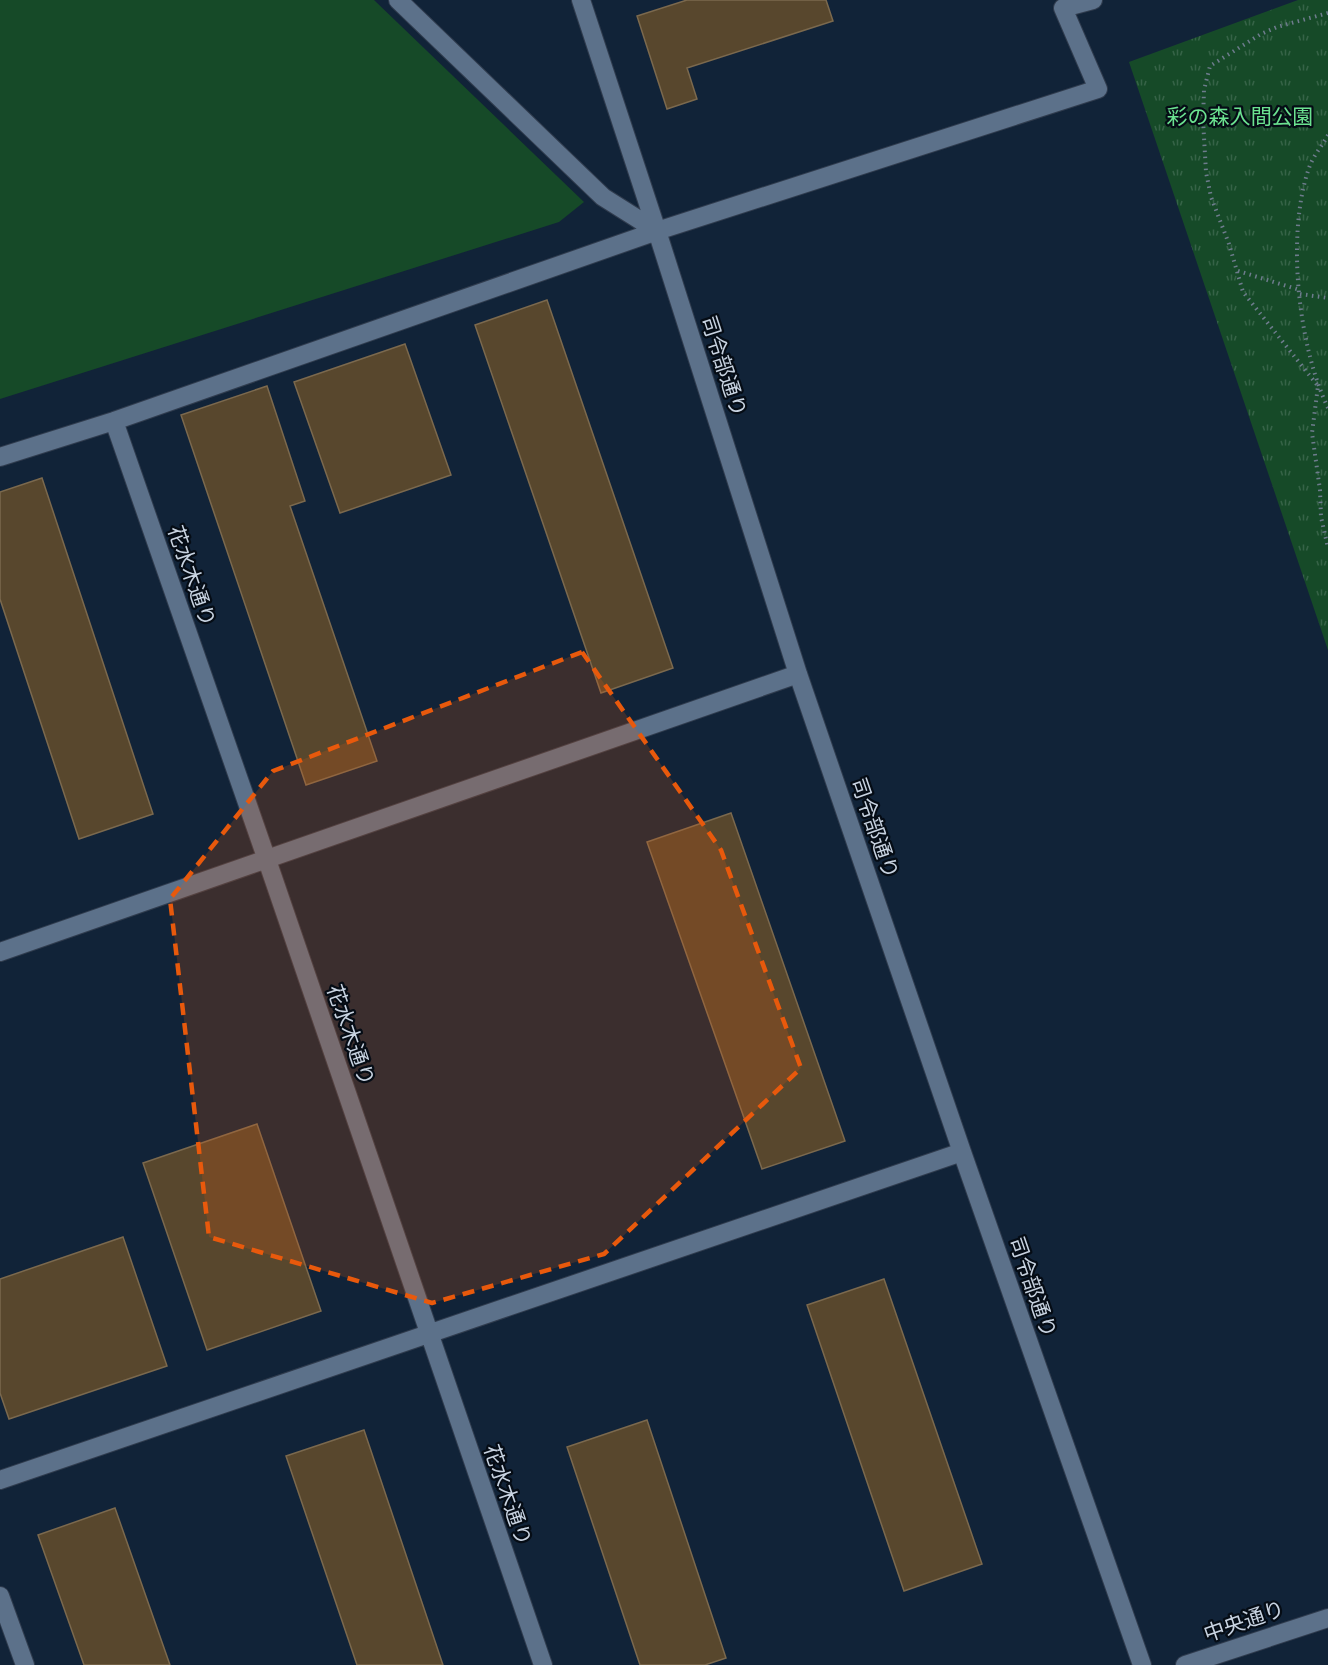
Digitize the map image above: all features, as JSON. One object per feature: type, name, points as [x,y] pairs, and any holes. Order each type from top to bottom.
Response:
[{"type":"lane","points":[[398,0],[603,197],[657,231]]},
{"type":"lane","name":"司令部通り","points":[[580,0],[657,231],[798,674],[962,1152],[1142,1665]]},
{"type":"lane","points":[[0,457],[114,421],[657,231],[1098,89],[1063,9],[1093,0]]},
{"type":"lane","name":"花水木通り","points":[[114,421],[543,1665]]},
{"type":"lane","points":[[0,952],[798,674]]},
{"type":"lane","points":[[0,1480],[962,1152]]},
{"type":"lane","points":[[0,1596],[6,1628],[25,1665]]},
{"type":"lane","name":"中央通り","points":[[1185,1665],[1324,1619]]},
{"type":"path","points":[[1328,14],[1277,27],[1261,34],[1210,66],[1206,78],[1203,120],[1206,172],[1211,197],[1243,292],[1318,387],[1312,433],[1320,490],[1321,517],[1328,548]]},
{"type":"path","points":[[1328,135],[1310,166],[1299,208],[1298,264],[1304,333],[1318,387],[1328,408]]},
{"type":"path","points":[[1237,271],[1300,292],[1328,298]]},
{"type":"highlighted area","points":[[582,652],[721,850],[801,1068],[604,1254],[432,1303],[209,1237],[170,899],[273,771]]},
{"type":"green space","points":[[0,0],[374,0],[584,202],[559,222],[0,399]]},
{"type":"green space","name":"彩の森入間公園","points":[[1298,0],[1328,0],[1328,650],[1129,62]]},
{"type":"building","points":[[687,0],[826,0],[833,21],[687,68],[697,99],[667,109],[637,16]]},
{"type":"building","points":[[547,300],[673,668],[601,693],[475,325]]},
{"type":"building","points":[[405,344],[451,475],[340,513],[294,382]]},
{"type":"building","points":[[267,386],[305,501],[290,506],[377,761],[306,785],[181,415]]},
{"type":"building","points":[[42,478],[153,814],[79,839],[0,599],[0,492]]},
{"type":"building","points":[[731,813],[845,1141],[762,1169],[647,842]]},
{"type":"building","points":[[257,1124],[321,1311],[207,1350],[143,1163]]},
{"type":"building","points":[[123,1237],[167,1366],[9,1419],[0,1393],[0,1279]]},
{"type":"building","points":[[884,1279],[982,1564],[904,1591],[807,1305]]},
{"type":"building","points":[[647,1420],[726,1658],[705,1665],[640,1665],[567,1447]]},
{"type":"building","points":[[364,1430],[443,1665],[357,1665],[286,1456]]},
{"type":"building","points":[[115,1508],[170,1665],[84,1665],[38,1535]]}]
